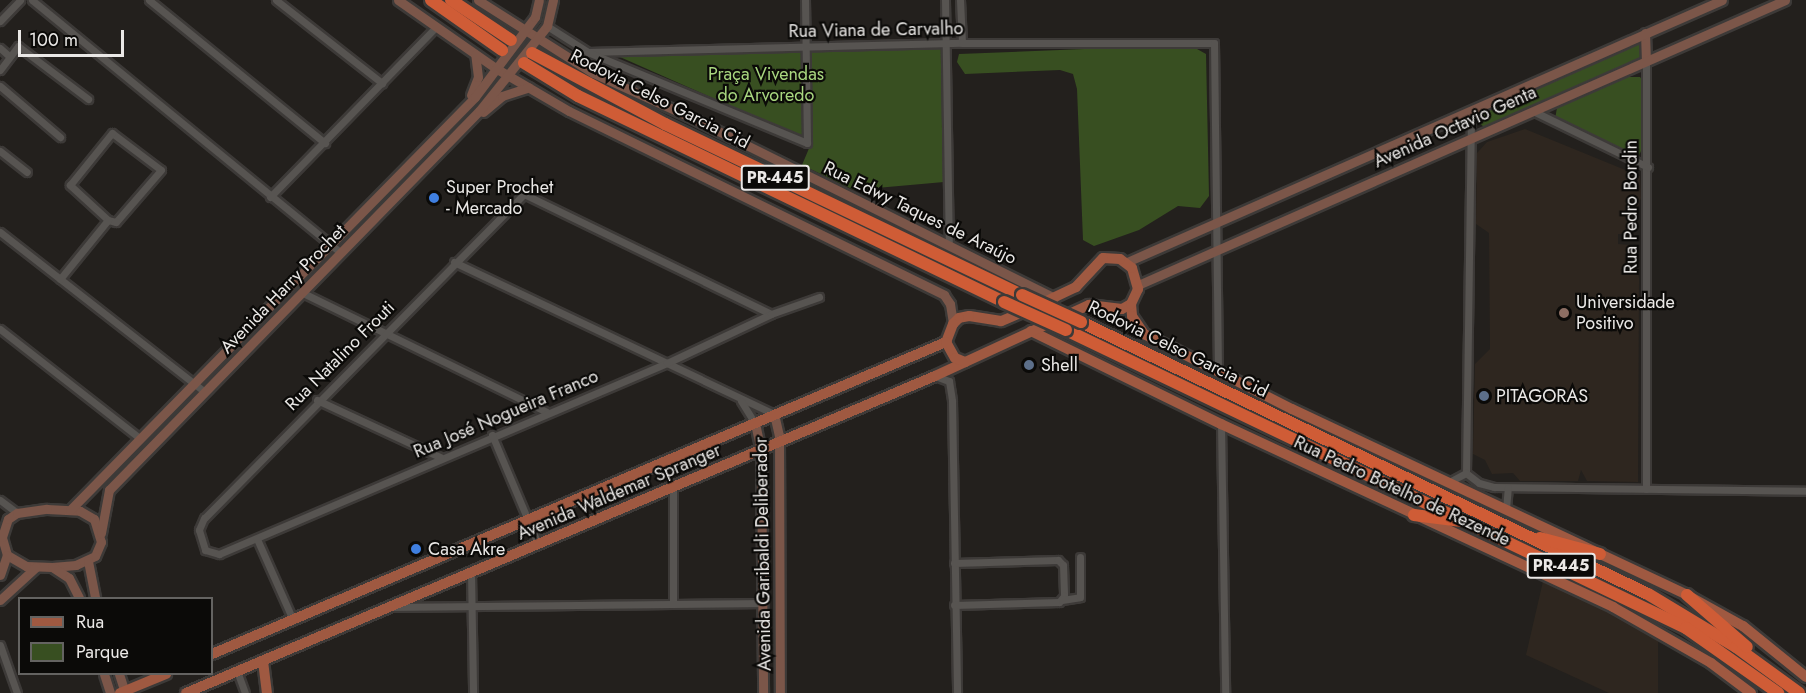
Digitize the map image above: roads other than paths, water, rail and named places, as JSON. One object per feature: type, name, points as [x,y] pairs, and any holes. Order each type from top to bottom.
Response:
[{"type":"highway","points":[[431,0],[507,45],[451,0]]},
{"type":"highway","name":"Rodovia Celso Garcia Cid","points":[[1778,693],[1686,628],[1472,523],[1004,302],[588,101],[528,58],[1081,322],[1510,531],[1648,594],[1786,682],[1799,693]]},
{"type":"highway","points":[[1414,515],[1472,523]]},
{"type":"highway","points":[[1510,531],[1600,554]]},
{"type":"highway","points":[[1687,595],[1786,682]]},
{"type":"highway","points":[[1759,680],[1771,693]]},
{"type":"main road","points":[[965,362],[955,358],[946,342],[952,324],[969,316],[1001,321],[1054,298],[1076,287],[1103,258],[1127,262],[1138,285],[1131,304],[1132,316],[1144,334],[1218,372]]},
{"type":"main road","name":"Avenida Waldemar Spranger","points":[[186,693],[935,376],[1089,305],[1122,309],[1131,304]]},
{"type":"main road","name":"Rua Pedro Botelho de Rezende","points":[[1031,331],[1221,424],[1613,607],[1711,663],[1751,693]]},
{"type":"main road","name":"Avenida Waldemar Spranger","points":[[213,654],[946,342]]},
{"type":"main road","name":"PR-445","points":[[1218,372],[1687,595]]},
{"type":"main road","points":[[1687,595],[1743,626],[1806,677]]},
{"type":"main road","points":[[263,662],[267,693]]},
{"type":"main road","points":[[123,692],[164,675]]},
{"type":"street","points":[[0,21],[20,0]]},
{"type":"street","points":[[32,0],[341,254]]},
{"type":"street","points":[[149,0],[325,143]]},
{"type":"street","points":[[276,0],[381,83]]},
{"type":"street","points":[[398,0],[435,28],[497,69],[569,111],[944,294],[950,304],[952,324]]},
{"type":"street","points":[[512,24],[535,17],[539,0]]},
{"type":"street","points":[[553,0],[547,26],[588,52],[807,143],[805,0]]},
{"type":"street","points":[[945,0],[948,245]]},
{"type":"street","points":[[960,0],[962,43]]},
{"type":"street","name":"Avenida Octavio Genta","points":[[1127,262],[1216,220],[1722,0]]},
{"type":"street","name":"Avenida Octavio Genta","points":[[1138,285],[1785,0]]},
{"type":"street","name":"Rodovia Celso Garcia Cid","points":[[482,3],[512,24],[608,80]]},
{"type":"street","name":"Avenida Harry Prochet","points":[[70,510],[192,381],[464,108],[497,69],[535,17]]},
{"type":"street","name":"Avenida Harry Prochet","points":[[101,533],[109,490],[473,116],[547,26]]},
{"type":"street","points":[[270,197],[435,28]]},
{"type":"street","name":"Rua Pedro Bordin","points":[[1645,33],[1648,167],[1646,489]]},
{"type":"street","name":"Rua Viana de Carvalho","points":[[588,52],[962,43],[1214,43],[1216,220]]},
{"type":"street","points":[[0,70],[18,46],[88,99]]},
{"type":"street","points":[[0,48],[10,57]]},
{"type":"street","points":[[475,54],[476,86],[464,108],[473,116],[507,94],[529,87]]},
{"type":"street","name":"Rua Edwy Taques de Araújo","points":[[608,80],[688,116],[1054,298]]},
{"type":"street","points":[[0,86],[60,137]]},
{"type":"street","points":[[1466,473],[1472,110]]},
{"type":"street","points":[[1533,111],[1648,167]]},
{"type":"street","points":[[112,133],[161,170],[120,221],[108,220],[70,185],[112,133]]},
{"type":"street","points":[[0,151],[27,172]]},
{"type":"street","name":"Rua Natalino Frouti","points":[[205,550],[199,530],[204,518],[317,400],[524,194],[771,314]]},
{"type":"street","points":[[60,279],[108,220]]},
{"type":"street","points":[[1216,220],[1218,372]]},
{"type":"street","points":[[0,232],[205,392]]},
{"type":"street","points":[[454,262],[774,414]]},
{"type":"street","points":[[303,293],[547,412]]},
{"type":"street","name":"Rua José Nogueira Franco","points":[[205,550],[219,554],[440,457],[666,363],[771,314],[819,297]]},
{"type":"street","points":[[0,329],[138,437]]},
{"type":"street","points":[[935,376],[949,381],[951,394],[957,693]]},
{"type":"street","points":[[738,397],[755,423]]},
{"type":"street","points":[[317,400],[440,457]]},
{"type":"street","name":"Avenida Garibaldi Deliberador","points":[[774,414],[779,442],[780,693]]},
{"type":"street","name":"Avenida Garibaldi Deliberador","points":[[755,423],[760,450],[763,693]]},
{"type":"street","points":[[1221,424],[1225,693]]},
{"type":"street","points":[[492,435],[538,544]]},
{"type":"street","points":[[1449,482],[1466,473]]},
{"type":"street","points":[[1466,473],[1485,486],[1508,488],[1806,491]]},
{"type":"street","points":[[673,488],[673,603]]},
{"type":"street","points":[[1506,509],[1508,488]]},
{"type":"street","points":[[0,500],[18,513],[70,510],[94,519],[101,533],[99,551],[88,561],[52,567],[36,567],[18,564],[7,555]]},
{"type":"street","points":[[0,575],[7,555],[4,528],[18,513]]},
{"type":"street","points":[[256,538],[293,620]]},
{"type":"street","points":[[954,605],[1062,600],[1080,597],[1080,557]]},
{"type":"street","points":[[954,563],[1058,560],[1063,565],[1062,600]]},
{"type":"street","points":[[88,561],[95,597]]},
{"type":"street","points":[[0,600],[36,567]]},
{"type":"street","points":[[52,567],[69,578],[78,597]]},
{"type":"street","points":[[471,573],[473,693]]},
{"type":"street","points":[[388,608],[763,603]]},
{"type":"street","points":[[0,645],[17,693]]},
{"type":"street","points":[[237,671],[244,693]]},
{"type":"street","points":[[104,675],[110,693]]},
{"type":"street","points":[[119,675],[123,692]]},
{"type":"place","name":"Super Prochet - Mercado","points":[[434,198]]},
{"type":"place","name":"Universidade Positivo","points":[[1564,313]]},
{"type":"place","name":"Shell","points":[[1029,365]]},
{"type":"place","name":"PITAGORAS","points":[[1484,396]]},
{"type":"place","name":"Casa Akre","points":[[416,549]]},
{"type":"park label","name":"Praça Vivendas do Arvoredo","points":[[766,85]]}]
